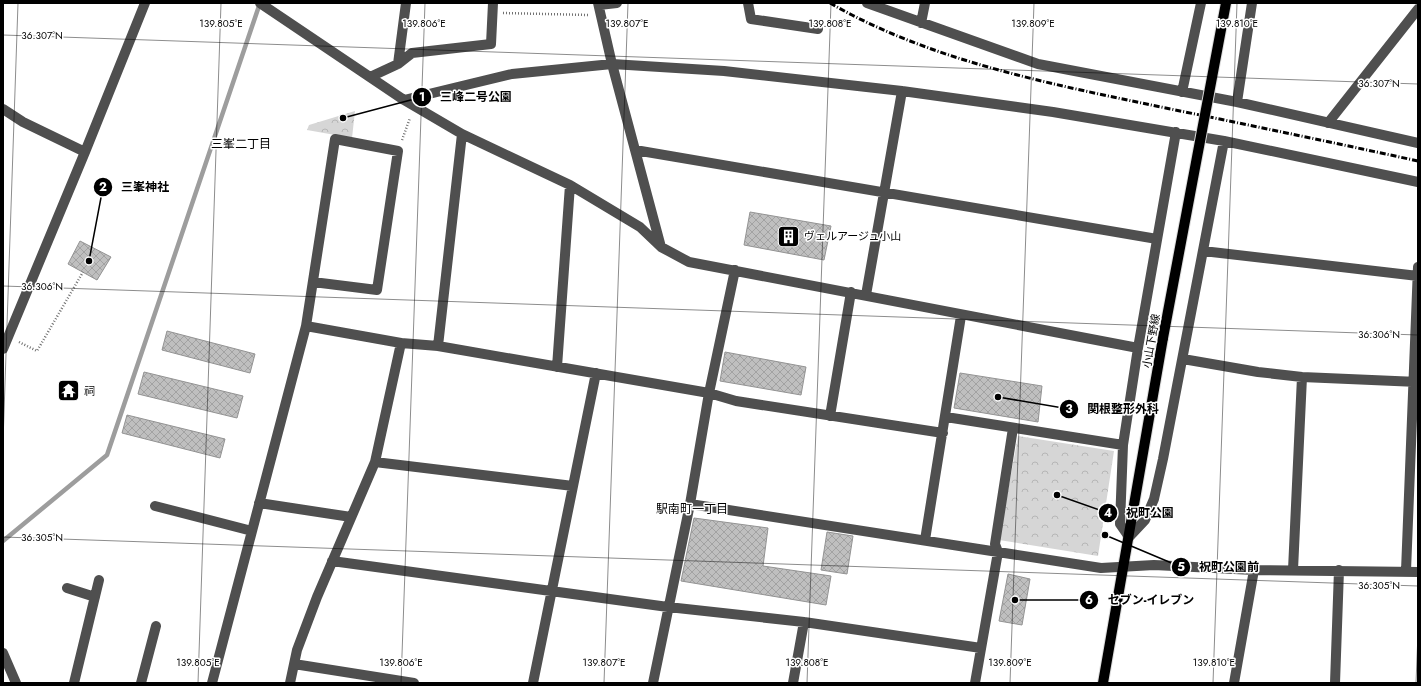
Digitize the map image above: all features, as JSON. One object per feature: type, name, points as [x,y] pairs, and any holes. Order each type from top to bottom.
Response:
[{"type":"main road","name":"小山下野線","points":[[1103,683],[1164,338],[1226,3]]},
{"type":"street","points":[[3,349],[85,152],[144,3]]},
{"type":"street","points":[[398,64],[406,3]]},
{"type":"street","points":[[617,3],[599,8],[612,64],[661,247]]},
{"type":"street","points":[[748,3],[751,18],[818,29]]},
{"type":"street","points":[[866,3],[1038,64],[1237,102],[1328,124],[1418,143]]},
{"type":"street","points":[[921,23],[925,3]]},
{"type":"street","points":[[1182,92],[1201,3]]},
{"type":"street","points":[[1237,102],[1252,3]]},
{"type":"street","points":[[263,5],[404,100],[462,134],[570,185],[640,227],[661,247],[690,262],[851,292],[961,316],[1138,348]]},
{"type":"street","points":[[370,78],[398,64],[412,53],[491,44],[493,8]]},
{"type":"street","points":[[1328,124],[1418,9]]},
{"type":"street","points":[[404,100],[512,74],[612,64],[724,70],[902,91],[1176,132],[1418,182]]},
{"type":"street","points":[[866,295],[902,91]]},
{"type":"street","points":[[3,109],[23,122],[85,152]]},
{"type":"street","points":[[1176,132],[1138,348],[1123,445],[1120,524],[1129,537],[1145,520],[1154,499],[1183,359],[1224,141]]},
{"type":"street","points":[[438,346],[462,134]]},
{"type":"street","points":[[212,683],[306,326],[335,139],[398,152],[377,290],[313,282]]},
{"type":"street","points":[[635,150],[1157,239]]},
{"type":"street","points":[[557,367],[570,185]]},
{"type":"street","points":[[1203,251],[1418,276]]},
{"type":"street","points":[[1406,571],[1415,382],[1418,267]]},
{"type":"street","points":[[654,683],[668,607],[690,504],[709,393],[735,270]]},
{"type":"street","points":[[830,416],[851,292]]},
{"type":"street","points":[[925,540],[946,417],[961,316]]},
{"type":"street","points":[[306,326],[401,343],[438,346],[596,373],[709,393],[736,401],[943,433]]},
{"type":"street","points":[[290,683],[296,650],[332,561],[375,462],[401,343]]},
{"type":"street","points":[[1183,359],[1258,372],[1415,382]]},
{"type":"street","points":[[533,683],[596,373]]},
{"type":"street","points":[[1293,570],[1302,376]]},
{"type":"street","points":[[946,417],[1123,445]]},
{"type":"street","points":[[976,683],[998,552],[995,544],[1013,428]]},
{"type":"street","points":[[375,462],[573,486]]},
{"type":"street","points":[[259,503],[351,517]]},
{"type":"street","points":[[690,504],[1101,568],[1154,565],[1254,570],[1418,572]]},
{"type":"street","points":[[155,506],[252,531]]},
{"type":"street","points":[[332,561],[668,607],[804,622],[981,648]]},
{"type":"street","points":[[1234,683],[1254,570]]},
{"type":"street","points":[[1335,683],[1339,570]]},
{"type":"street","points":[[74,683],[99,580]]},
{"type":"street","points":[[67,588],[95,597]]},
{"type":"street","points":[[793,683],[804,622]]},
{"type":"street","points":[[141,683],[156,626]]},
{"type":"street","points":[[3,653],[16,683]]},
{"type":"street","points":[[294,664],[414,683]]},
{"type":"path","points":[[493,8],[599,8]]},
{"type":"path","points":[[398,152],[414,106]]},
{"type":"path","points":[[8,336],[38,351],[83,272]]},
{"type":"green space","points":[[355,111],[352,138],[307,130],[309,125]]},
{"type":"green space","points":[[1018,436],[1114,451],[1098,556],[999,540]]},
{"type":"building","name":"ヴェルアージュ小山","points":[[750,212],[831,226],[824,260],[744,245]]},
{"type":"building","points":[[80,241],[111,257],[97,280],[68,264]]},
{"type":"building","points":[[167,331],[255,354],[250,373],[162,350]]},
{"type":"building","points":[[725,352],[806,367],[801,395],[720,381]]},
{"type":"building","points":[[144,372],[243,396],[237,418],[138,394]]},
{"type":"building","points":[[960,373],[1042,386],[1038,422],[954,408]]},
{"type":"building","points":[[127,415],[225,439],[220,458],[122,433]]},
{"type":"building","points":[[694,518],[768,528],[763,566],[831,576],[826,605],[681,581]]},
{"type":"building","points":[[827,532],[853,536],[847,574],[821,570]]},
{"type":"building","points":[[1008,574],[1030,579],[1022,625],[999,621]]},
{"type":"waterway","points":[[3,541],[107,455],[260,3]]},
{"type":"railway","points":[[830,3],[868,23],[907,40],[948,55],[989,67],[1073,88],[1418,161]]},
{"type":"place","name":"三峰二号公園","points":[[343,118]]},
{"type":"place","name":"ヴェルアージュ小山","points":[[788,236]]},
{"type":"place","name":"三峯神社","points":[[89,261]]},
{"type":"place","name":"祠","points":[[68,391]]},
{"type":"place","name":"関根整形外科","points":[[998,397]]},
{"type":"place","name":"祝町公園","points":[[1057,495]]},
{"type":"place","name":"祝町公園前","points":[[1105,535]]},
{"type":"place","name":"セブン-イレブン","points":[[1015,600]]},
{"type":"district","name":"三峯二丁目","points":[[241,144]]},
{"type":"district","name":"駅南町一丁目","points":[[692,509]]}]
